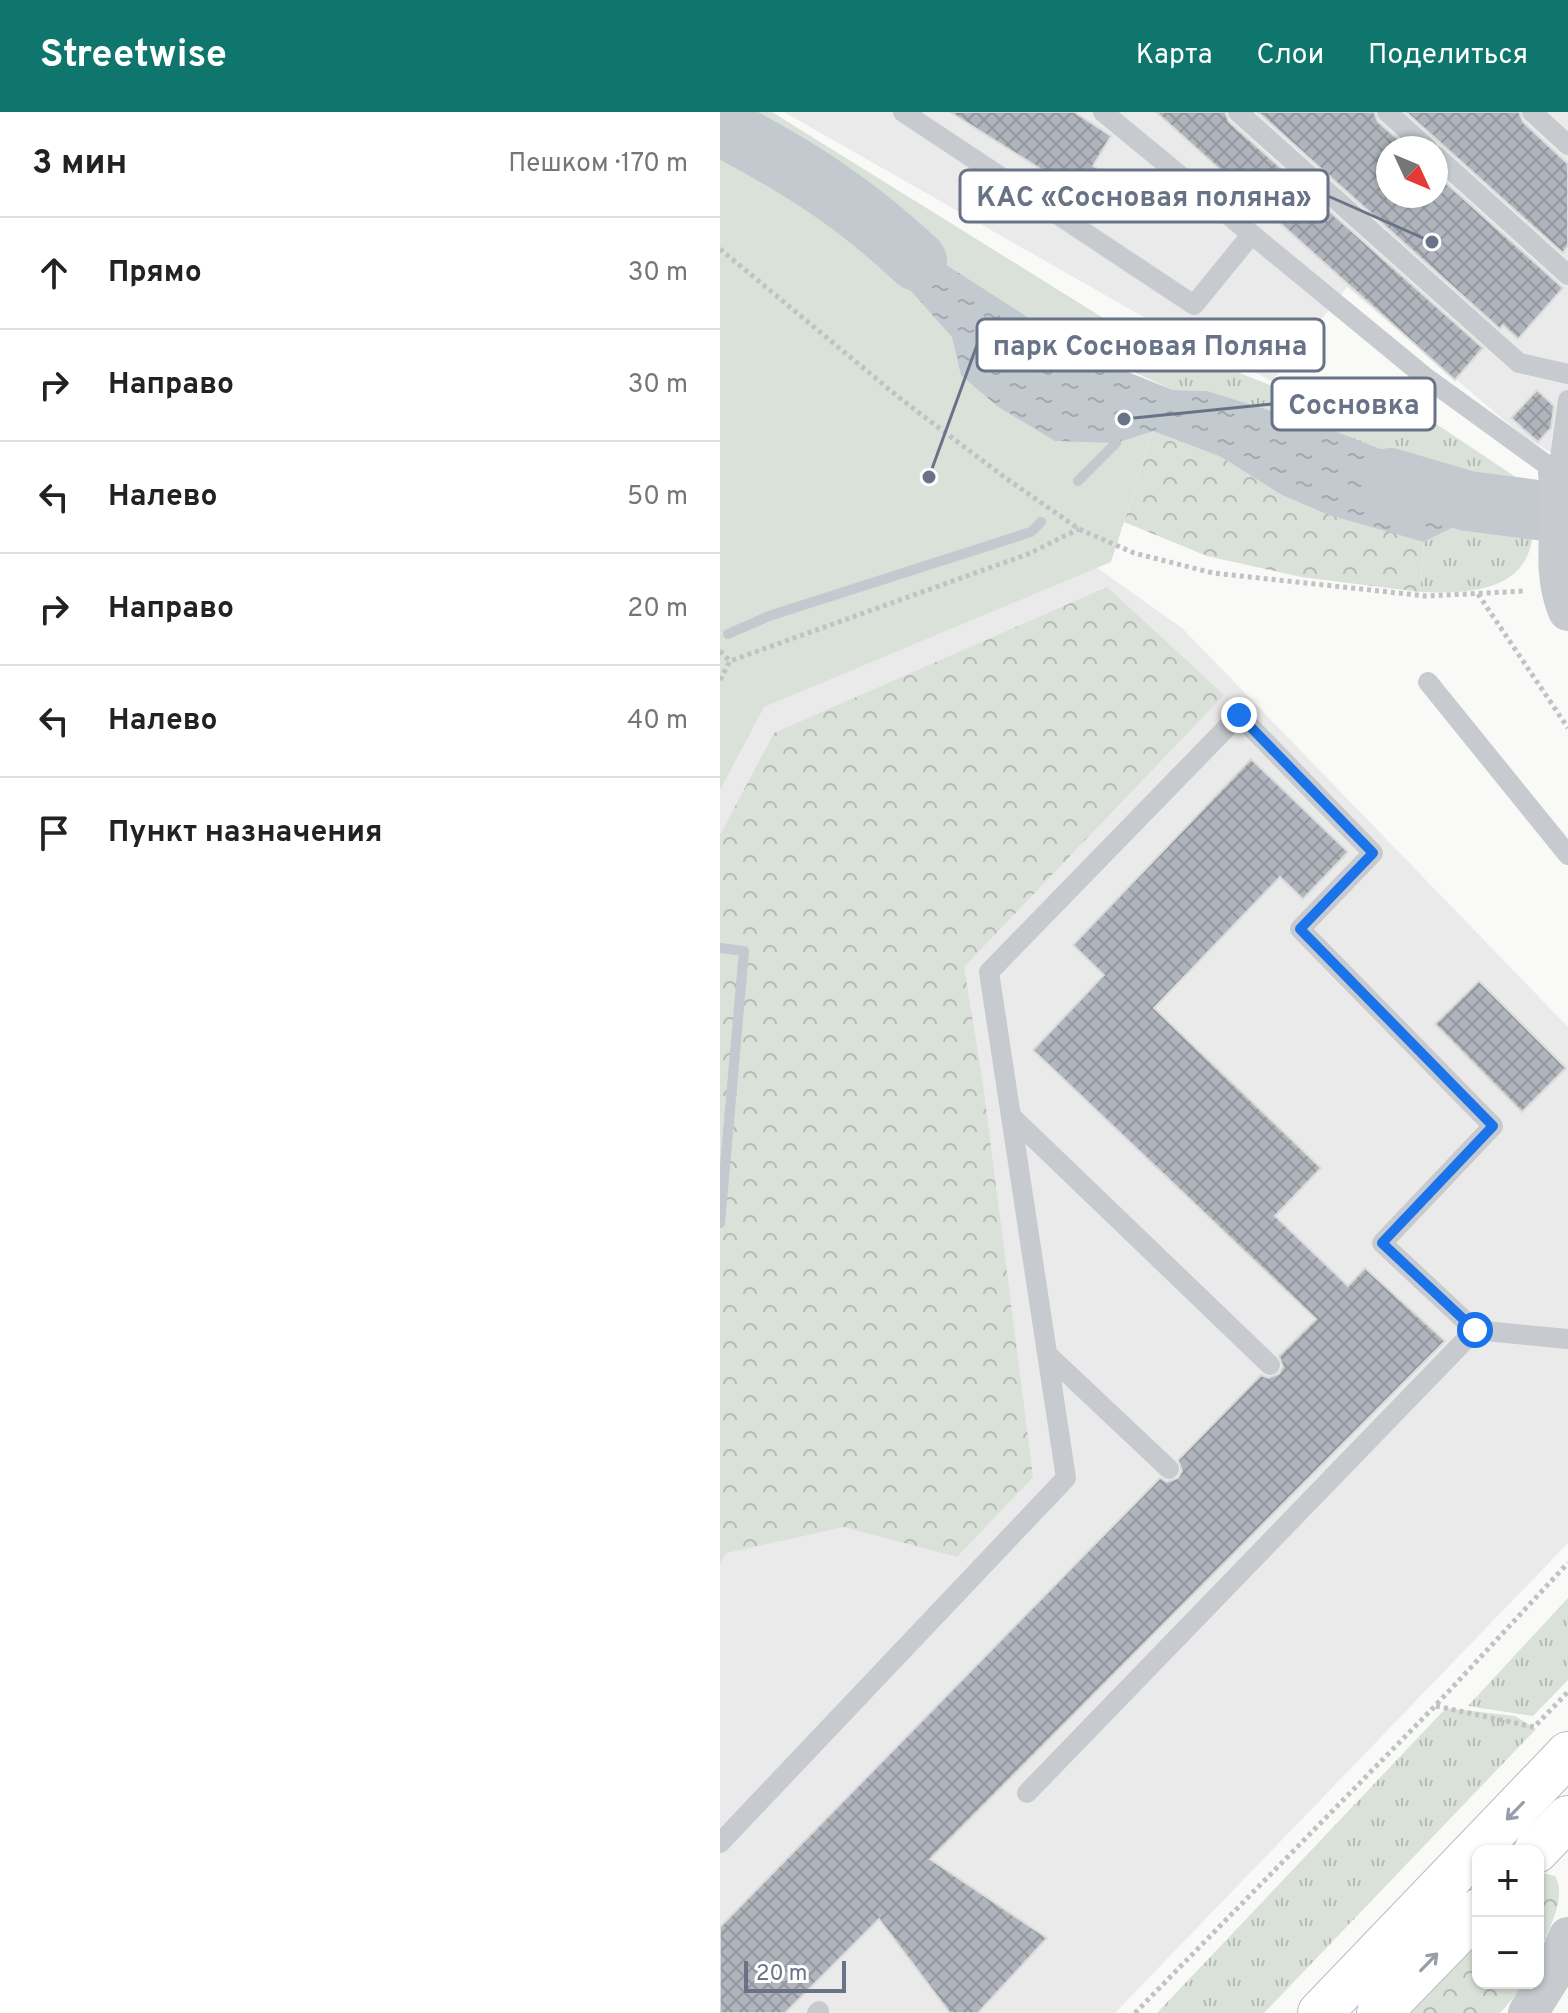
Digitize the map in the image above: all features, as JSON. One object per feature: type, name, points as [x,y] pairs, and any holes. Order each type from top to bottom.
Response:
[{"type":"main road","points":[[1320,2013],[1568,1754]]},
{"type":"main road","points":[[1542,1845],[1568,1818]]},
{"type":"main road","points":[[1379,2013],[1472,1917]]},
{"type":"street","points":[[1559,483],[1556,539],[1564,601]]},
{"type":"street","points":[[1528,2013],[1554,1971],[1568,1937]]},
{"type":"lane","points":[[903,112],[1194,305],[1251,235]]},
{"type":"lane","points":[[1103,112],[1559,483]]},
{"type":"lane","points":[[1238,112],[1519,363],[1568,374]]},
{"type":"lane","points":[[1387,112],[1414,136]]},
{"type":"lane","points":[[1532,112],[1568,145]]},
{"type":"lane","points":[[1448,167],[1568,275]]},
{"type":"lane","points":[[1559,483],[1568,400]]},
{"type":"lane","points":[[1428,682],[1568,855]]},
{"type":"lane","points":[[720,1843],[1066,1478],[989,972],[1239,715],[1373,853],[1300,929],[1493,1126],[1382,1243],[1475,1330],[1568,1339]]},
{"type":"lane","points":[[1011,1116],[1270,1365]]},
{"type":"lane","points":[[1027,1793],[1475,1330]]},
{"type":"lane","points":[[1047,1354],[1169,1469]]},
{"type":"path","points":[[720,249],[902,400],[1079,529],[1134,553],[1213,573],[1426,596],[1478,593],[1564,601]]},
{"type":"path","points":[[720,663],[1028,554],[1079,529]]},
{"type":"path","points":[[1478,593],[1568,728]]},
{"type":"path","points":[[720,651],[730,661]]},
{"type":"path","points":[[720,680],[730,661]]},
{"type":"path","points":[[1135,2013],[1435,1706],[1568,1563]]},
{"type":"path","points":[[1435,1706],[1534,1727],[1568,1692]]},
{"type":"shaded area","points":[[784,112],[1568,112],[1568,462],[1524,437],[1347,287],[1272,381],[1154,323]]},
{"type":"shaded area","points":[[1079,555],[1182,628],[1568,1027],[1568,1543],[1115,2013],[720,2013],[720,718]]},
{"type":"green space","points":[[720,112],[868,172],[1103,318],[1272,386],[1332,404],[1387,391],[1523,482],[1531,499],[1533,529],[1530,550],[1522,566],[1510,577],[1477,590],[1420,592],[1424,542],[1460,524],[1207,391],[1173,390],[1060,338]]},
{"type":"green space","points":[[720,112],[772,112],[1103,318],[1153,431],[1111,562],[764,707],[720,790]]},
{"type":"green space","points":[[1153,431],[1221,457],[1280,494],[1424,542],[1420,592],[1301,577],[1207,556],[1124,522]]},
{"type":"green space","points":[[1107,587],[1224,695],[964,967],[983,1084],[1033,1477],[957,1557],[844,1527],[726,1553],[720,1564],[720,835],[774,733]]},
{"type":"green space","points":[[1568,1598],[1568,1680],[1533,1716],[1468,1706]]},
{"type":"green space","points":[[1446,1708],[1515,1716],[1536,1729],[1264,2013],[1157,2013]]},
{"type":"green space","points":[[1544,1873],[1555,1876],[1558,1885],[1555,1915],[1544,1940]]},
{"type":"green space","points":[[1472,1939],[1472,1989],[1522,1989],[1500,2013],[1400,2013]]},
{"type":"water","points":[[856,207],[1060,338],[1128,372],[1173,390],[1207,391],[1332,430],[1444,474],[1468,501],[1460,524],[1424,542],[1329,515],[1280,494],[1221,457],[1153,431],[1116,443],[1055,441],[997,406],[961,375],[952,337],[879,255]]},
{"type":"building","points":[[950,112],[1074,112],[1111,136],[1093,166],[1128,188],[1112,214]]},
{"type":"building","points":[[1156,112],[1225,112],[1229,122],[1483,348],[1455,380]]},
{"type":"building","points":[[1258,112],[1374,112],[1378,122],[1394,136],[1376,136],[1376,208],[1448,208],[1448,185],[1563,288],[1518,339],[1503,325],[1500,329]]},
{"type":"building","points":[[1406,112],[1519,112],[1523,122],[1568,164],[1568,245],[1563,253],[1448,150],[1448,136],[1433,136]]},
{"type":"building","points":[[1537,390],[1554,406],[1551,428],[1538,442],[1511,418]]},
{"type":"building","points":[[1251,759],[1348,852],[1303,899],[1280,877],[1154,1008],[1321,1168],[1275,1216],[1348,1286],[1365,1268],[1445,1341],[930,1859],[1047,1938],[978,2013],[950,2013],[879,1919],[785,2013],[720,2013],[720,1927],[1160,1478],[1167,1482],[1178,1478],[1182,1471],[1178,1460],[1261,1375],[1268,1378],[1279,1374],[1283,1367],[1279,1356],[1316,1319],[1033,1050],[1104,975],[1073,945]]},
{"type":"building","points":[[1479,981],[1566,1068],[1522,1112],[1435,1024]]},
{"type":"waterway","points":[[720,126],[823,186],[870,220],[917,261]]},
{"type":"waterway","points":[[1078,481],[1116,443]]},
{"type":"waterway","points":[[1390,478],[1468,501],[1568,514]]},
{"type":"waterway","points":[[728,634],[769,616],[1031,532],[1041,522]]},
{"type":"waterway","points":[[720,948],[744,951],[720,1223]]},
{"type":"place","name":"КАС «Сосновая поляна»","points":[[1432,242]]},
{"type":"place","name":"Сосновка","points":[[1124,419]]},
{"type":"place","name":"парк Сосновая Поляна","points":[[929,477]]},
{"type":"route","points":[[1239,715],[1373,853],[1300,929],[1493,1126],[1382,1243],[1475,1330]]}]
